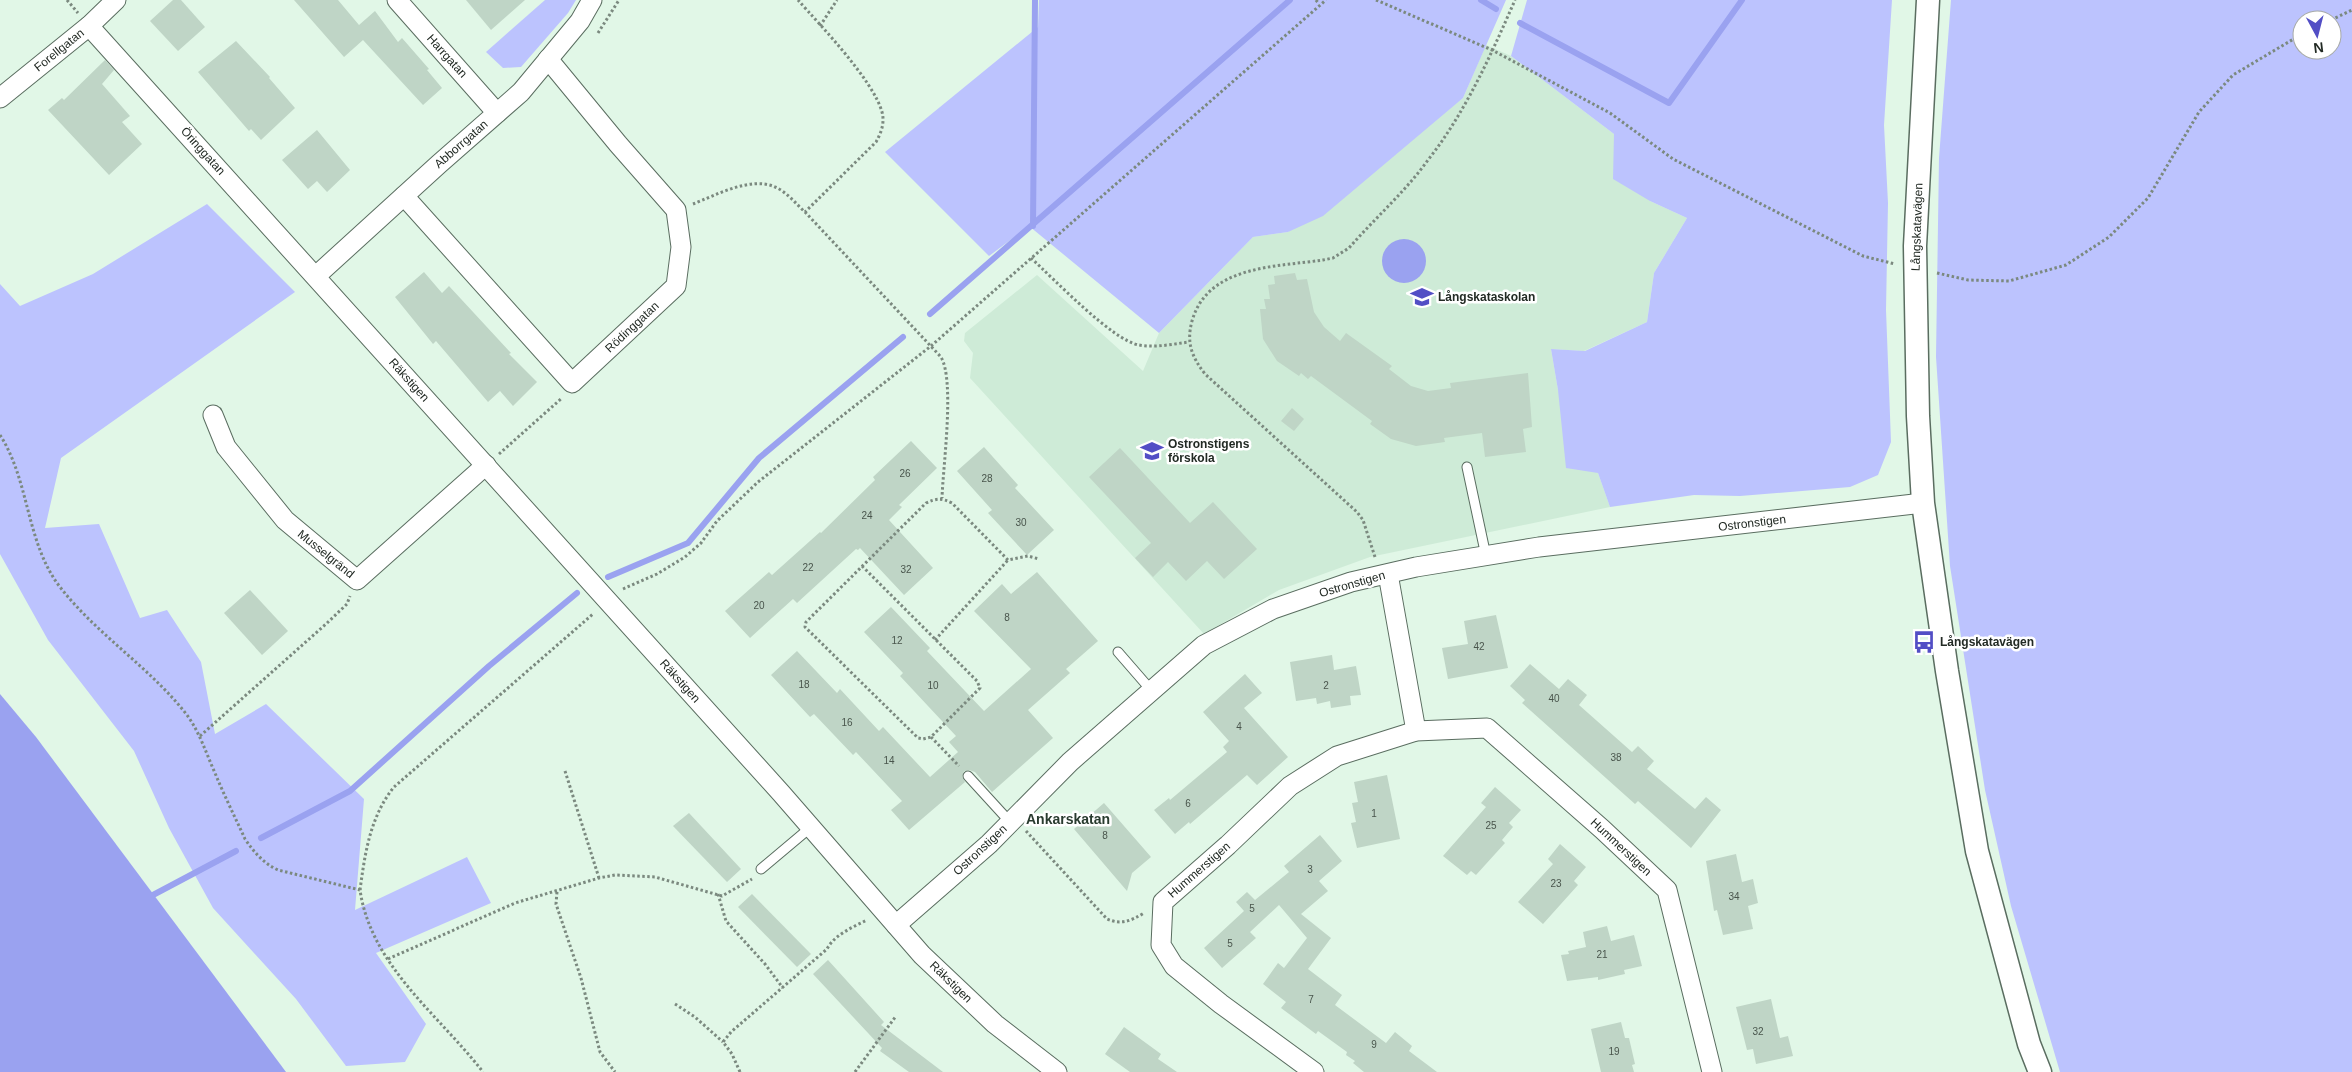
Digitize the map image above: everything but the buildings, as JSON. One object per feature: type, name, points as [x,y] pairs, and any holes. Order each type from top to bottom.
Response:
[{"type":"street","name":"Forellgatan","points":[[0,98],[89,26],[116,0]]},
{"type":"street","name":"Harrgatan","points":[[397,0],[497,113]]},
{"type":"street","name":"Abborrgatan","points":[[316,276],[521,92],[580,21],[592,0]]},
{"type":"street","name":"Långskatavägen","points":[[1928,0],[1915,246],[1918,416],[1923,503],[1947,671],[1977,850],[2029,1044],[2040,1072]]},
{"type":"street","name":"Öringgatan","points":[[89,26],[316,276]]},
{"type":"street","points":[[548,59],[618,144],[676,210]]},
{"type":"street","points":[[404,196],[572,383]]},
{"type":"street","name":"Rödinggatan","points":[[572,383],[676,286],[681,247],[676,210]]},
{"type":"street","name":"Räkstigen","points":[[316,276],[811,827],[922,955],[995,1024],[1056,1072]]},
{"type":"street","name":"Musselgränd","points":[[213,415],[226,447],[285,520],[356,580],[486,466]]},
{"type":"street","name":"Ostronstigen","points":[[890,918],[989,844],[1070,762],[1204,645],[1273,609],[1351,582],[1539,547],[1923,503]]},
{"type":"street","points":[[1388,574],[1416,732]]},
{"type":"street","name":"Hummerstigen","points":[[1314,1072],[1221,1004],[1174,966],[1161,945],[1163,902],[1228,845],[1290,786],[1337,756],[1416,732],[1487,728],[1602,829],[1667,890],[1712,1072]]},
{"type":"lane","points":[[1467,466],[1486,556]]},
{"type":"lane","points":[[1118,652],[1151,690]]},
{"type":"lane","points":[[968,776],[1012,820]]},
{"type":"lane","points":[[759,873],[811,827]]},
{"type":"path","points":[[798,0],[841,49],[875,96],[882,112],[883,122],[881,133],[865,154],[805,212]]},
{"type":"path","points":[[820,26],[837,0]]},
{"type":"path","points":[[1316,0],[1319,4]]},
{"type":"path","points":[[483,1072],[407,985],[388,959],[372,932],[365,914],[360,890],[364,858],[380,806],[394,787],[607,602],[624,589],[658,574],[685,557],[701,543],[717,521],[758,482],[931,346],[1319,4],[1326,0]]},
{"type":"path","points":[[1376,0],[1492,50],[1610,113],[1672,159],[1863,256],[1895,264]]},
{"type":"path","points":[[1388,574],[1374,554],[1363,520],[1357,512],[1205,374],[1194,359],[1189,342],[1195,309],[1208,292],[1226,278],[1254,270],[1333,258],[1349,248],[1429,160],[1452,126],[1492,50],[1515,0]]},
{"type":"path","points":[[1935,273],[1968,280],[2009,280],[2066,266],[2109,237],[2148,198],[2199,112],[2233,75],[2292,40]]},
{"type":"path","points":[[676,210],[740,187],[758,184],[774,186],[805,212],[931,346],[945,363],[948,384],[942,498]]},
{"type":"path","points":[[1031,258],[1108,328],[1128,342],[1149,346],[1189,342]]},
{"type":"path","points":[[486,466],[566,395],[572,383]]},
{"type":"path","points":[[0,435],[14,461],[42,556],[58,583],[76,604],[169,694],[188,717],[200,736],[245,839],[260,859],[278,870],[360,890]]},
{"type":"path","points":[[862,566],[977,681],[980,688],[931,737],[923,739],[918,738],[805,627],[806,622],[862,566],[926,503],[942,498],[952,503],[1008,560]]},
{"type":"path","points":[[935,640],[1008,560],[1028,556],[1039,559]]},
{"type":"path","points":[[200,736],[347,604],[356,580]]},
{"type":"path","points":[[931,737],[968,776]]},
{"type":"path","points":[[565,772],[599,878]]},
{"type":"path","points":[[1012,820],[1107,919],[1124,923],[1163,902]]},
{"type":"path","points":[[388,959],[515,903],[556,892],[584,881],[615,875],[655,877],[722,896],[759,873]]},
{"type":"path","points":[[556,892],[556,904],[581,978],[600,1052],[615,1072]]},
{"type":"path","points":[[718,894],[726,921],[765,964],[783,988]]},
{"type":"path","points":[[723,1042],[731,1032],[847,931],[890,918]]},
{"type":"path","points":[[675,1004],[709,1029],[723,1042],[732,1054],[740,1072]]},
{"type":"path","points":[[854,1072],[896,1016]]},
{"type":"shaded area","points":[[545,0],[576,0],[568,13],[521,67],[503,68],[486,52]]},
{"type":"shaded area","points":[[1039,0],[1506,0],[1463,98],[1323,216],[1288,232],[1253,237],[1159,333],[1029,226],[989,256],[885,152],[1038,27]]},
{"type":"shaded area","points":[[1527,0],[1892,0],[1884,125],[1888,203],[1886,310],[1891,442],[1878,475],[1850,487],[1740,496],[1694,495],[1610,507],[1598,473],[1566,468],[1558,390],[1551,349],[1585,351],[1647,322],[1654,273],[1687,218],[1650,201],[1613,179],[1614,134],[1511,56]]},
{"type":"shaded area","points":[[1951,0],[2352,0],[2352,1072],[2060,1072],[2011,906],[1985,790],[1950,566],[1936,357],[1939,158]]},
{"type":"shaded area","name":"Långskataskolan","points":[[1486,45],[1511,56],[1614,134],[1650,201],[1687,218],[1654,273],[1647,322],[1584,351],[1551,349],[1558,390],[1598,473],[1610,507],[1370,557],[1279,590],[1204,634],[970,378],[973,353],[964,341],[965,333],[1037,275],[1143,371],[1159,333],[1253,237],[1288,232],[1463,98]]},
{"type":"shaded area","points":[[207,204],[295,292],[61,458],[45,528],[99,524],[140,618],[167,610],[201,662],[215,734],[266,704],[364,799],[355,910],[467,857],[491,903],[376,953],[426,1024],[405,1062],[346,1066],[296,999],[213,908],[169,828],[134,751],[48,640],[0,554],[0,284],[20,306],[93,274]]},
{"type":"shaded area","points":[[1400,239],[1408,239],[1420,245],[1426,261],[1420,277],[1408,283],[1400,283],[1388,277],[1382,265],[1382,257],[1388,245]]},
{"type":"shaded area","points":[[0,694],[36,737],[286,1072],[0,1072]]},
{"type":"waterway","points":[[1033,226],[1035,0]]},
{"type":"waterway","points":[[930,314],[1290,0]]},
{"type":"waterway","points":[[1481,0],[1496,9]]},
{"type":"waterway","points":[[1520,23],[1669,103],[1742,0]]},
{"type":"waterway","points":[[608,577],[688,543],[759,458],[903,337]]},
{"type":"waterway","points":[[261,838],[350,791],[489,666],[577,593]]},
{"type":"waterway","points":[[153,895],[236,851]]},
{"type":"place","name":"Långskataskolan","points":[[1422,297]]},
{"type":"place","name":"Ostronstigens förskola","points":[[1152,451]]},
{"type":"place","name":"Långskatavägen","points":[[1924,642]]},
{"type":"district","name":"Ankarskatan","points":[[1068,819]]}]
